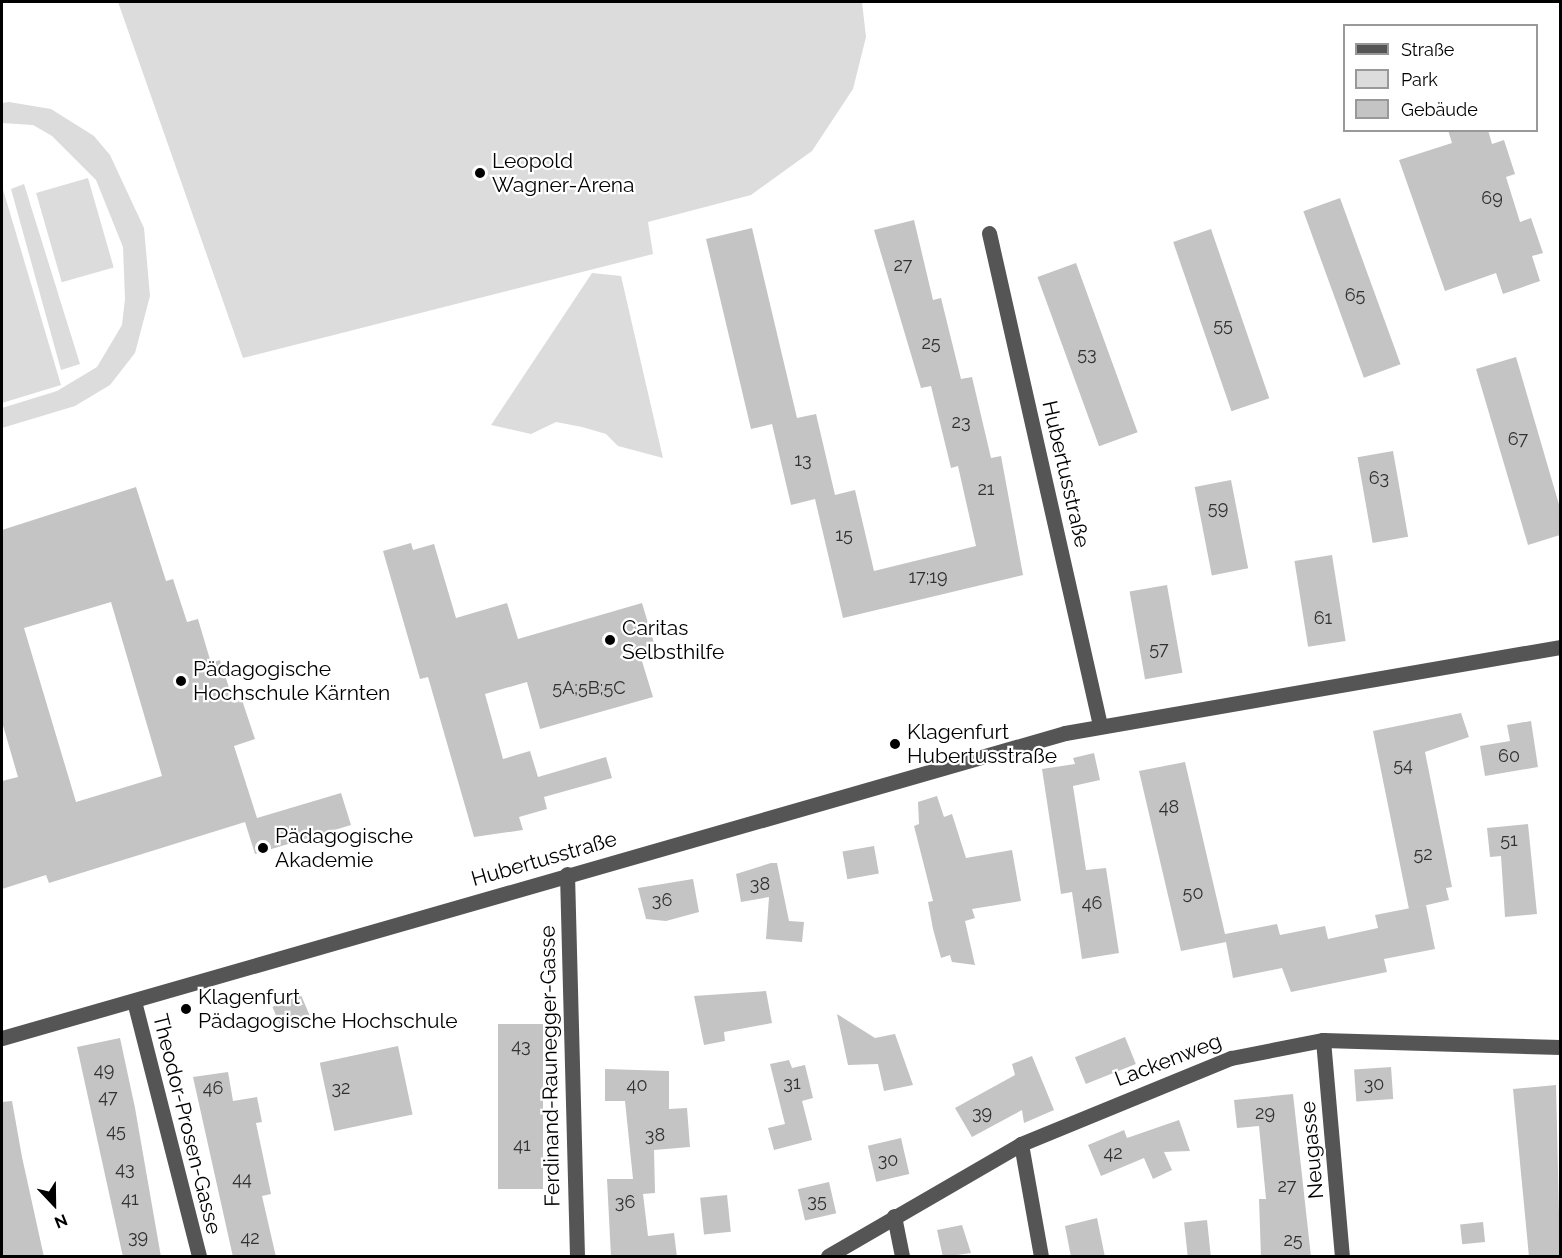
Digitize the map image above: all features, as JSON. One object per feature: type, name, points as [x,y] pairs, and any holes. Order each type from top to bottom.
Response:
[{"type":"street","name":"Hubertusstraße","points":[[989,233],[1100,725]]},
{"type":"street","name":"Hubertusstraße","points":[[2,1038],[567,874],[1100,725],[1560,647]]},
{"type":"street","name":"Ferdinand-Raunegger-Gasse","points":[[567,874],[577,1257]]},
{"type":"street","name":"Theodor-Prosen-Gasse","points":[[134,1001],[199,1257]]},
{"type":"street","name":"Lackenweg","points":[[828,1257],[894,1216],[1021,1144],[1231,1058],[1323,1040],[1560,1047]]},
{"type":"street","name":"Neugasse","points":[[1323,1040],[1342,1257]]},
{"type":"street","points":[[1021,1144],[1041,1257]]},
{"type":"street","points":[[894,1216],[902,1257]]},
{"type":"green space","name":"Leopold Wagner-Arena","points":[[118,2],[862,2],[866,37],[853,89],[812,151],[751,195],[648,222],[653,254],[243,358]]},
{"type":"green space","points":[[9,102],[51,109],[94,136],[110,155],[144,228],[150,296],[135,353],[110,385],[75,406],[2,428],[2,408],[57,391],[97,367],[122,325],[125,299],[123,247],[96,180],[52,136],[33,125],[2,123],[2,103]]},
{"type":"green space","points":[[88,178],[114,267],[62,282],[36,193]]},
{"type":"green space","points":[[24,184],[80,364],[61,370],[11,189]]},
{"type":"green space","points":[[2,186],[61,385],[2,403]]},
{"type":"green space","points":[[592,273],[621,276],[663,458],[618,446],[606,434],[556,422],[531,434],[491,425]]},
{"type":"building","points":[[1449,132],[1489,132],[1492,144],[1504,140],[1515,174],[1506,177],[1520,222],[1531,218],[1543,253],[1532,256],[1540,281],[1503,294],[1496,273],[1445,291],[1399,160],[1452,143]]},
{"type":"building","points":[[1340,198],[1401,364],[1364,378],[1303,211]]},
{"type":"building","points":[[914,220],[933,300],[941,298],[961,379],[972,377],[991,458],[1001,456],[1023,575],[843,618],[815,499],[791,505],[772,424],[751,429],[706,239],[752,228],[797,418],[816,414],[835,495],[855,490],[874,571],[976,546],[958,466],[951,468],[931,386],[921,388],[874,230]]},
{"type":"building","points":[[1211,229],[1269,398],[1231,411],[1173,242]]},
{"type":"building","points":[[1076,263],[1138,432],[1099,446],[1037,277]]},
{"type":"building","points":[[1516,357],[1560,508],[1560,535],[1528,545],[1476,369]]},
{"type":"building","points":[[1393,451],[1408,537],[1373,543],[1358,457]]},
{"type":"building","points":[[1231,480],[1248,568],[1212,575],[1195,487]]},
{"type":"building","name":"Pädagogische Hochschule Kärnten","points":[[136,487],[166,581],[173,579],[187,622],[198,619],[211,663],[220,660],[234,703],[242,700],[255,739],[234,746],[257,818],[341,793],[351,825],[255,854],[245,822],[49,883],[46,875],[2,889],[2,781],[18,777],[2,722],[2,530]],"holes":[[[111,602],[162,776],[76,802],[24,628]]]},
{"type":"building","points":[[411,543],[413,550],[434,544],[456,618],[507,603],[518,639],[642,603],[657,653],[641,658],[653,697],[540,729],[527,682],[485,694],[503,759],[530,751],[538,777],[606,757],[612,778],[544,797],[547,809],[519,817],[523,830],[474,837],[428,677],[420,679],[383,551]]},
{"type":"building","points":[[1332,555],[1346,641],[1308,647],[1294,561]]},
{"type":"building","points":[[1167,585],[1182,673],[1145,679],[1130,592]]},
{"type":"building","points":[[1461,713],[1469,737],[1425,752],[1452,887],[1446,888],[1449,900],[1409,909],[1373,731]]},
{"type":"building","points":[[1531,721],[1538,767],[1485,776],[1480,746],[1510,741],[1507,725]]},
{"type":"building","points":[[1094,753],[1100,780],[1073,786],[1086,870],[1106,868],[1119,953],[1082,959],[1072,892],[1061,894],[1042,769],[1075,764],[1073,758]]},
{"type":"building","points":[[1185,762],[1225,934],[1277,924],[1280,935],[1325,926],[1328,939],[1378,928],[1375,915],[1426,905],[1435,949],[1384,959],[1387,972],[1291,992],[1282,968],[1233,978],[1226,942],[1181,951],[1139,771]]},
{"type":"building","points":[[937,796],[944,817],[952,814],[966,858],[1012,850],[1021,901],[972,909],[975,918],[965,921],[975,965],[952,962],[950,955],[941,958],[933,929],[928,902],[933,901],[914,826],[919,824],[918,802]]},
{"type":"building","points":[[1528,824],[1537,914],[1505,917],[1501,856],[1490,857],[1487,828]]},
{"type":"building","points":[[874,846],[879,874],[847,879],[842,852]]},
{"type":"building","points":[[777,863],[789,921],[804,922],[802,942],[766,939],[769,897],[741,902],[736,874]]},
{"type":"building","points":[[693,879],[699,912],[666,921],[646,919],[638,888]]},
{"type":"building","points":[[766,991],[772,1023],[724,1032],[725,1041],[704,1045],[694,996]]},
{"type":"building","points":[[301,995],[310,1016],[281,1028],[272,1007]]},
{"type":"building","points":[[837,1014],[875,1038],[895,1034],[913,1085],[884,1091],[878,1064],[848,1065]]},
{"type":"building","points":[[498,1024],[543,1024],[543,1189],[498,1189]]},
{"type":"building","points":[[1125,1037],[1136,1064],[1086,1084],[1075,1057]]},
{"type":"building","points":[[120,1038],[135,1108],[161,1257],[123,1257],[77,1047]]},
{"type":"building","points":[[398,1046],[413,1114],[334,1131],[320,1063]]},
{"type":"building","points":[[1032,1056],[1054,1110],[1024,1123],[1022,1110],[972,1137],[955,1108],[1015,1075],[1012,1064]]},
{"type":"building","points":[[789,1060],[792,1068],[805,1065],[813,1098],[802,1101],[812,1140],[774,1150],[768,1128],[785,1124],[770,1064]]},
{"type":"building","points":[[1391,1067],[1393,1099],[1356,1102],[1354,1070]]},
{"type":"building","points":[[605,1069],[669,1071],[669,1109],[687,1108],[690,1147],[654,1150],[655,1193],[643,1194],[648,1236],[674,1233],[677,1257],[611,1257],[607,1179],[633,1179],[625,1101],[605,1101]]},
{"type":"building","points":[[228,1072],[233,1101],[257,1097],[262,1122],[256,1123],[271,1194],[262,1196],[276,1257],[233,1257],[193,1077]]},
{"type":"building","points":[[1556,1085],[1560,1257],[1529,1257],[1513,1089]]},
{"type":"building","points":[[1293,1094],[1311,1257],[1261,1257],[1259,1199],[1266,1199],[1259,1126],[1237,1128],[1234,1100]]},
{"type":"building","points":[[12,1101],[44,1257],[2,1257],[2,1102]]},
{"type":"building","points":[[1179,1120],[1190,1151],[1164,1152],[1172,1170],[1153,1179],[1144,1158],[1101,1176],[1088,1145],[1124,1130],[1127,1138]]},
{"type":"building","points":[[901,1138],[909,1174],[876,1182],[868,1146]]},
{"type":"building","points":[[829,1182],[836,1213],[805,1220],[798,1189]]},
{"type":"building","points":[[727,1195],[731,1232],[704,1235],[700,1198]]},
{"type":"building","points":[[1097,1218],[1105,1257],[1071,1257],[1065,1226]]},
{"type":"building","points":[[1207,1220],[1211,1256],[1188,1256],[1184,1222]]},
{"type":"building","points":[[1483,1222],[1485,1242],[1462,1244],[1460,1224]]},
{"type":"building","points":[[962,1225],[971,1253],[943,1257],[937,1230]]},
{"type":"place","name":"Leopold Wagner-Arena","points":[[480,173]]},
{"type":"place","name":"Caritas Selbsthilfe","points":[[610,640]]},
{"type":"place","name":"Pädagogische Hochschule Kärnten","points":[[181,681]]},
{"type":"place","name":"Klagenfurt Hubertusstraße","points":[[895,744]]},
{"type":"place","name":"Pädagogische Akademie","points":[[263,848]]},
{"type":"place","name":"Klagenfurt Pädagogische Hochschule","points":[[186,1009]]}]
